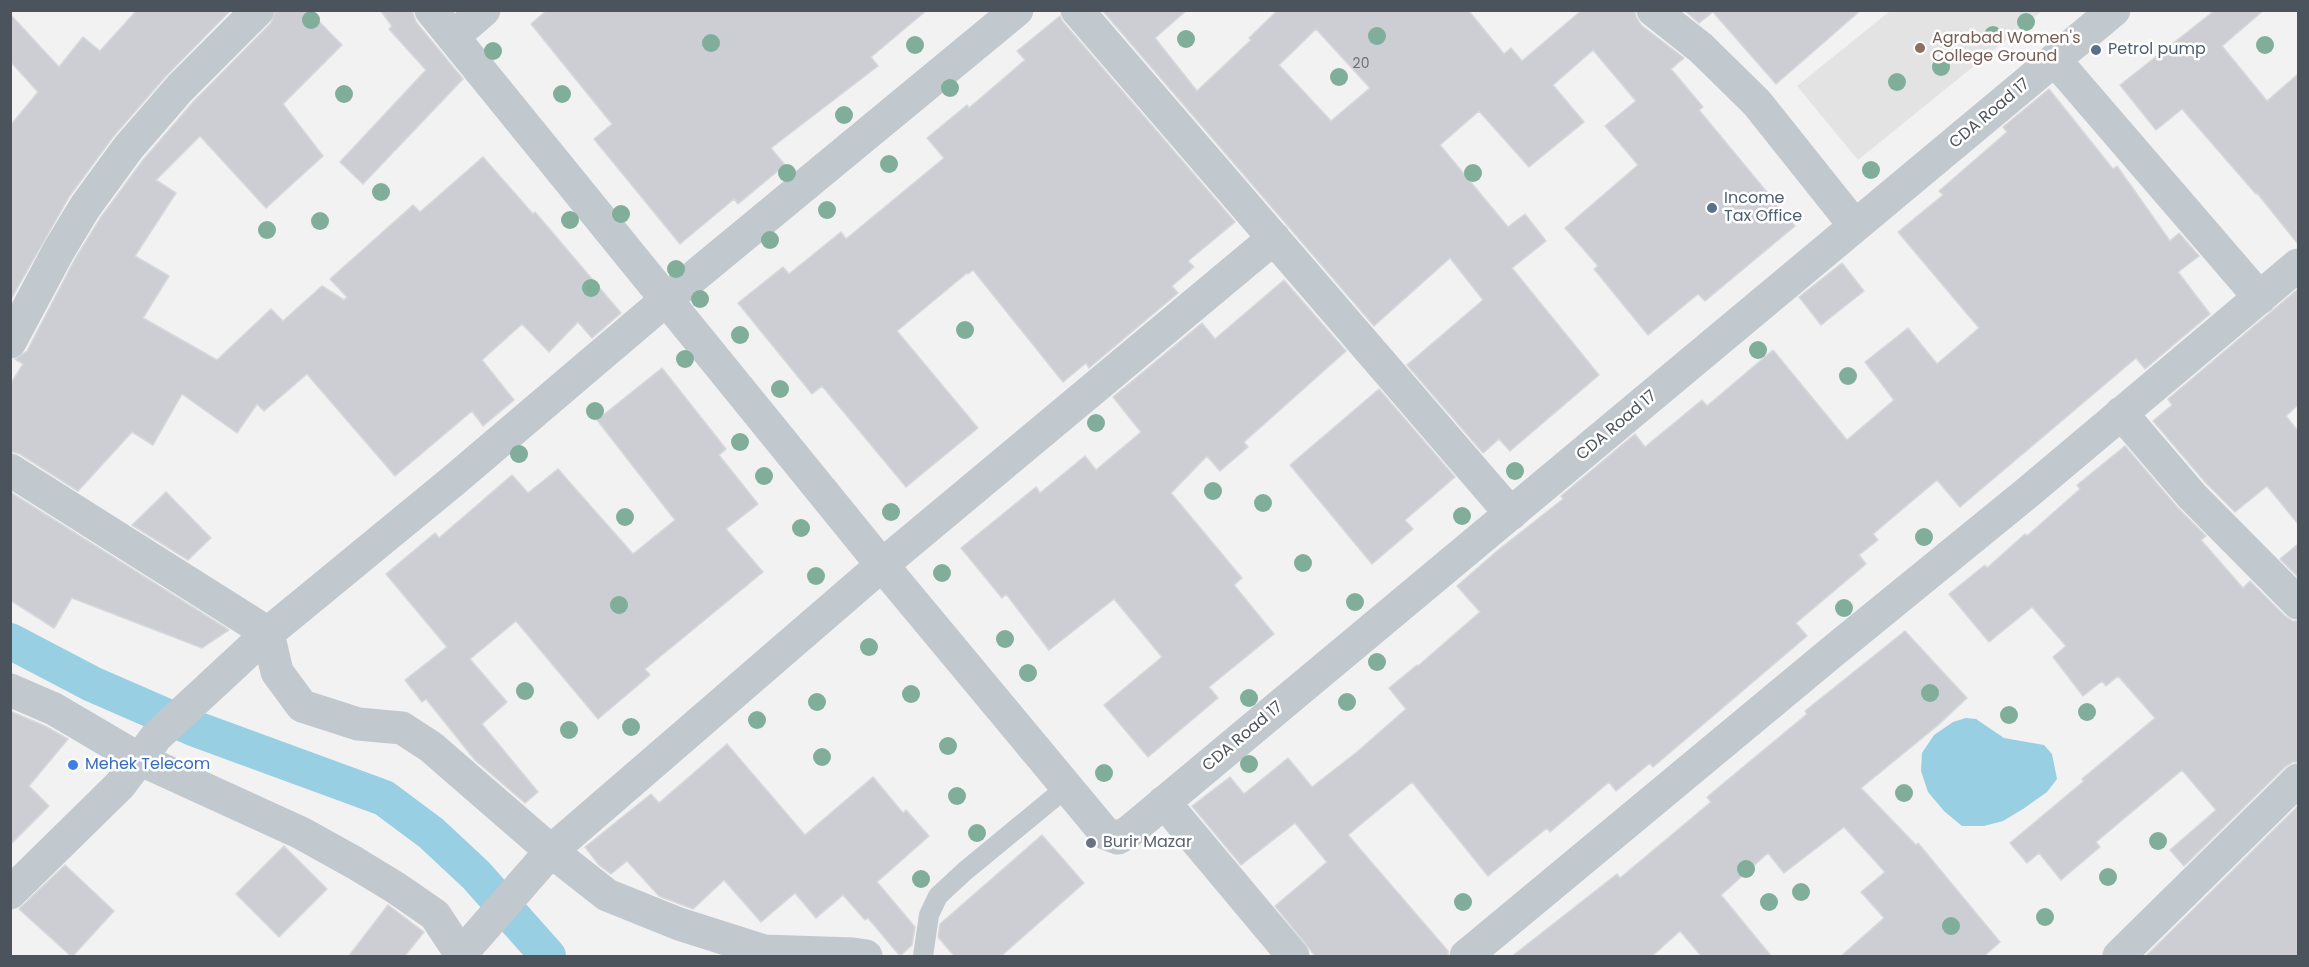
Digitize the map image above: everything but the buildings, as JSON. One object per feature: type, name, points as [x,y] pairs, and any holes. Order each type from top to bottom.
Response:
[{"type":"street","points":[[10,342],[79,216],[129,148],[180,88],[258,10]]},
{"type":"street","points":[[431,10],[882,565],[1067,787]]},
{"type":"street","points":[[453,37],[484,10]]},
{"type":"street","points":[[10,893],[120,785],[148,748],[268,633],[1017,10]]},
{"type":"street","points":[[1077,10],[1511,514]]},
{"type":"street","points":[[1653,10],[1701,48],[1757,102],[1855,226]]},
{"type":"street","name":"CDA Road 17","points":[[1067,787],[1106,833],[1118,838],[1130,831],[2114,10]]},
{"type":"street","points":[[2055,60],[2260,298]]},
{"type":"street","points":[[10,690],[148,748],[355,863],[435,915],[468,947],[546,857],[882,565],[1274,238]]},
{"type":"street","points":[[1466,957],[1823,659],[2027,493],[2298,265]]},
{"type":"street","points":[[2121,413],[2192,496],[2298,603]]},
{"type":"street","points":[[10,470],[268,633],[277,672],[302,706],[358,724],[402,728],[431,747],[546,857],[607,895],[679,924],[764,951],[853,954],[866,957]]},
{"type":"street","points":[[2119,957],[2298,780]]},
{"type":"street","points":[[1164,802],[1293,957]]},
{"type":"lane","points":[[923,957],[929,915],[938,896],[1067,787]]},
{"type":"shaded area","name":"Agrabad Women's College Ground","points":[[1890,11],[2042,11],[1858,160],[1797,86]]},
{"type":"water","points":[[1966,718],[1976,719],[2004,738],[2044,745],[2052,754],[2057,779],[2047,792],[2003,821],[1984,826],[1962,826],[1944,811],[1928,792],[1921,771],[1922,753],[1934,735],[1953,722]]},
{"type":"waterway","points":[[10,641],[92,684],[193,728],[384,798],[431,833],[476,875],[548,956]]},
{"type":"place","name":"Agrabad Women's College Ground","points":[[1920,48]]},
{"type":"place","name":"Petrol pump","points":[[2096,50]]},
{"type":"place","name":"Income Tax Office","points":[[1712,208]]},
{"type":"place","name":"Mehek Telecom","points":[[73,765]]},
{"type":"place","name":"Burir Mazar","points":[[1091,843]]}]
